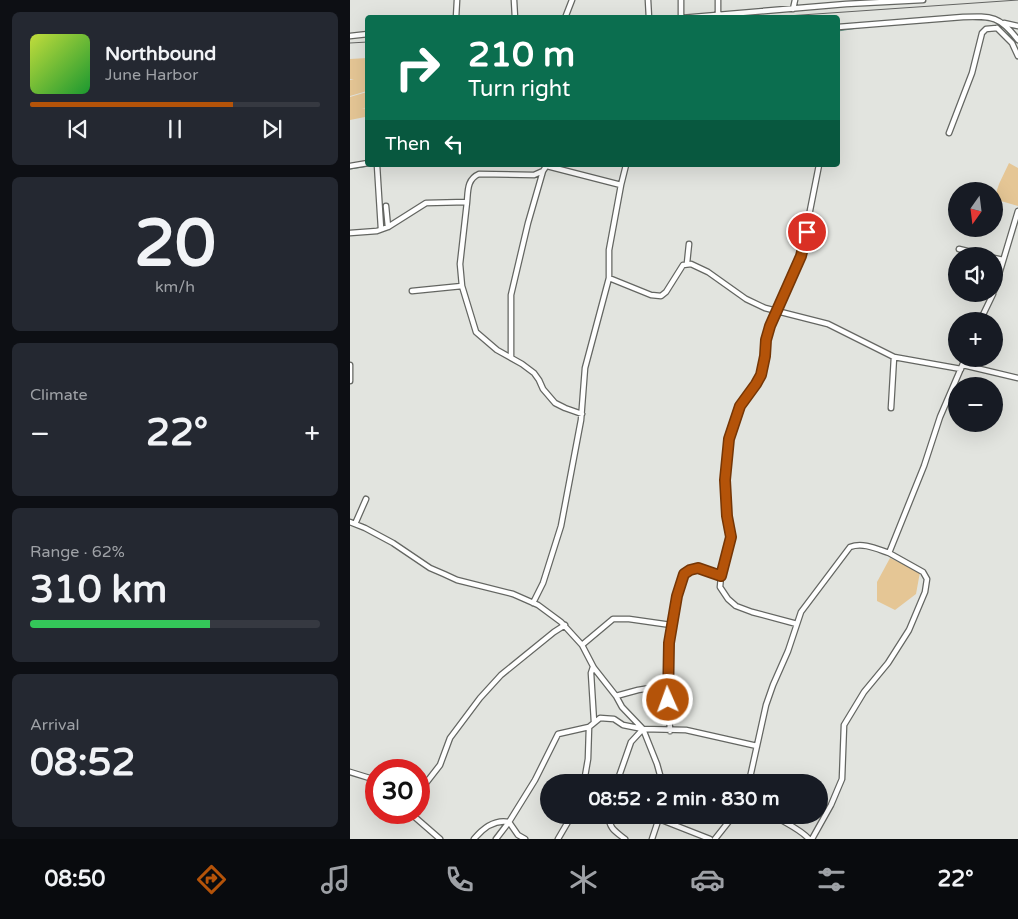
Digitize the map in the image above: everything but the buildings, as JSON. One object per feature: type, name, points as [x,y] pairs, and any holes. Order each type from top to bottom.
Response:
[{"type":"street","points":[[456,15],[457,0]]},
{"type":"street","points":[[514,0],[515,15]]},
{"type":"street","points":[[566,15],[572,0]]},
{"type":"street","points":[[648,0],[649,15]]},
{"type":"street","points":[[681,0],[681,15]]},
{"type":"street","points":[[718,0],[718,15],[871,1],[923,0]]},
{"type":"street","points":[[793,9],[795,0]]},
{"type":"street","points":[[840,27],[982,17],[1009,28],[1018,40]]},
{"type":"street","points":[[999,24],[1018,56]]},
{"type":"street","points":[[950,133],[969,82],[982,33],[986,29],[999,24],[1018,26]]},
{"type":"street","points":[[350,36],[365,34]]},
{"type":"street","points":[[350,166],[365,164]]},
{"type":"street","points":[[377,167],[381,229]]},
{"type":"street","points":[[582,414],[556,403],[543,389],[534,374],[511,357],[497,350],[476,332],[462,286],[460,264],[470,180],[479,174],[534,175],[546,167],[621,184]]},
{"type":"street","points":[[511,357],[511,295],[528,223],[546,167]]},
{"type":"street","points":[[533,603],[546,575],[561,526],[582,414],[585,368],[609,278],[609,250],[625,167]]},
{"type":"street","points":[[797,624],[736,606],[728,599],[720,587],[731,537],[727,516],[725,480],[729,439],[740,406],[761,375],[766,340],[801,256],[819,167]]},
{"type":"street","points":[[350,233],[388,227],[426,204],[467,202]]},
{"type":"street","points":[[386,206],[388,227]]},
{"type":"street","points":[[1003,260],[1018,211]]},
{"type":"street","points":[[687,264],[689,244]]},
{"type":"street","points":[[609,278],[650,295],[661,296],[666,292],[683,265],[692,264],[708,272],[746,299],[765,308],[828,324],[894,357],[948,365]]},
{"type":"street","points":[[412,290],[462,286]]},
{"type":"street","points":[[891,408],[894,357]]},
{"type":"street","points":[[350,365],[350,381]]},
{"type":"street","points":[[889,553],[924,466],[940,417],[962,367],[1018,378]]},
{"type":"street","points":[[366,499],[353,523],[393,543],[430,568],[457,580],[513,594],[551,613],[565,625],[582,645],[593,667],[616,696],[622,707],[643,729],[660,774]]},
{"type":"street","points":[[751,774],[766,705],[788,651],[801,612],[850,547],[858,545],[889,553],[924,572],[927,579],[925,592],[909,630],[888,663],[864,692],[844,725],[842,779],[831,805],[811,839],[804,833],[786,824]]},
{"type":"street","points":[[670,731],[669,643],[671,625],[684,574],[698,568],[721,576]]},
{"type":"street","points":[[582,645],[613,619],[629,618],[671,625]]},
{"type":"street","points":[[430,778],[440,765],[450,738],[488,689],[501,675],[565,625]]},
{"type":"street","points":[[593,667],[591,673],[594,722]]},
{"type":"street","points":[[616,696],[668,685]]},
{"type":"street","points":[[496,839],[539,774],[558,734],[589,727],[600,718],[614,719],[623,725],[643,729],[698,732],[757,746]]},
{"type":"street","points":[[585,774],[589,727]]},
{"type":"street","points":[[620,774],[631,742],[643,729]]},
{"type":"street","points":[[350,772],[365,777]]},
{"type":"street","points":[[474,839],[483,828],[489,825],[498,822],[509,822]]},
{"type":"street","points":[[509,822],[518,835],[525,839]]},
{"type":"street","points":[[423,824],[440,839]]},
{"type":"street","points":[[558,839],[567,824]]},
{"type":"street","points":[[610,824],[611,828],[625,839]]},
{"type":"street","points":[[652,839],[657,824]]},
{"type":"street","points":[[675,824],[710,839]]},
{"type":"street","points":[[715,839],[727,824]]},
{"type":"shaded area","points":[[365,58],[365,92],[350,96],[350,80],[354,79],[350,79],[350,59]]},
{"type":"shaded area","points":[[365,93],[365,108],[362,109],[365,108],[365,117],[350,120],[350,97]]},
{"type":"shaded area","points":[[1009,163],[1018,168],[1018,206],[1003,202],[1003,182],[1000,182]]},
{"type":"shaded area","points":[[890,558],[920,572],[916,594],[895,610],[877,601],[877,582]]},
{"type":"waterway","points":[[992,20],[1006,30],[1012,40]]},
{"type":"waterway","points":[[840,31],[864,27]]},
{"type":"waterway","points":[[1015,45],[1018,50]]},
{"type":"waterway","points":[[350,169],[365,167]]},
{"type":"railway","points":[[801,15],[1018,0]]},
{"type":"railway","points":[[350,43],[365,42]]},
{"type":"route","points":[[668,700],[667,670],[669,643],[677,596],[684,574],[690,570],[698,568],[721,576],[731,537],[727,516],[725,480],[729,439],[740,406],[761,375],[770,326],[801,256],[807,232]]}]
